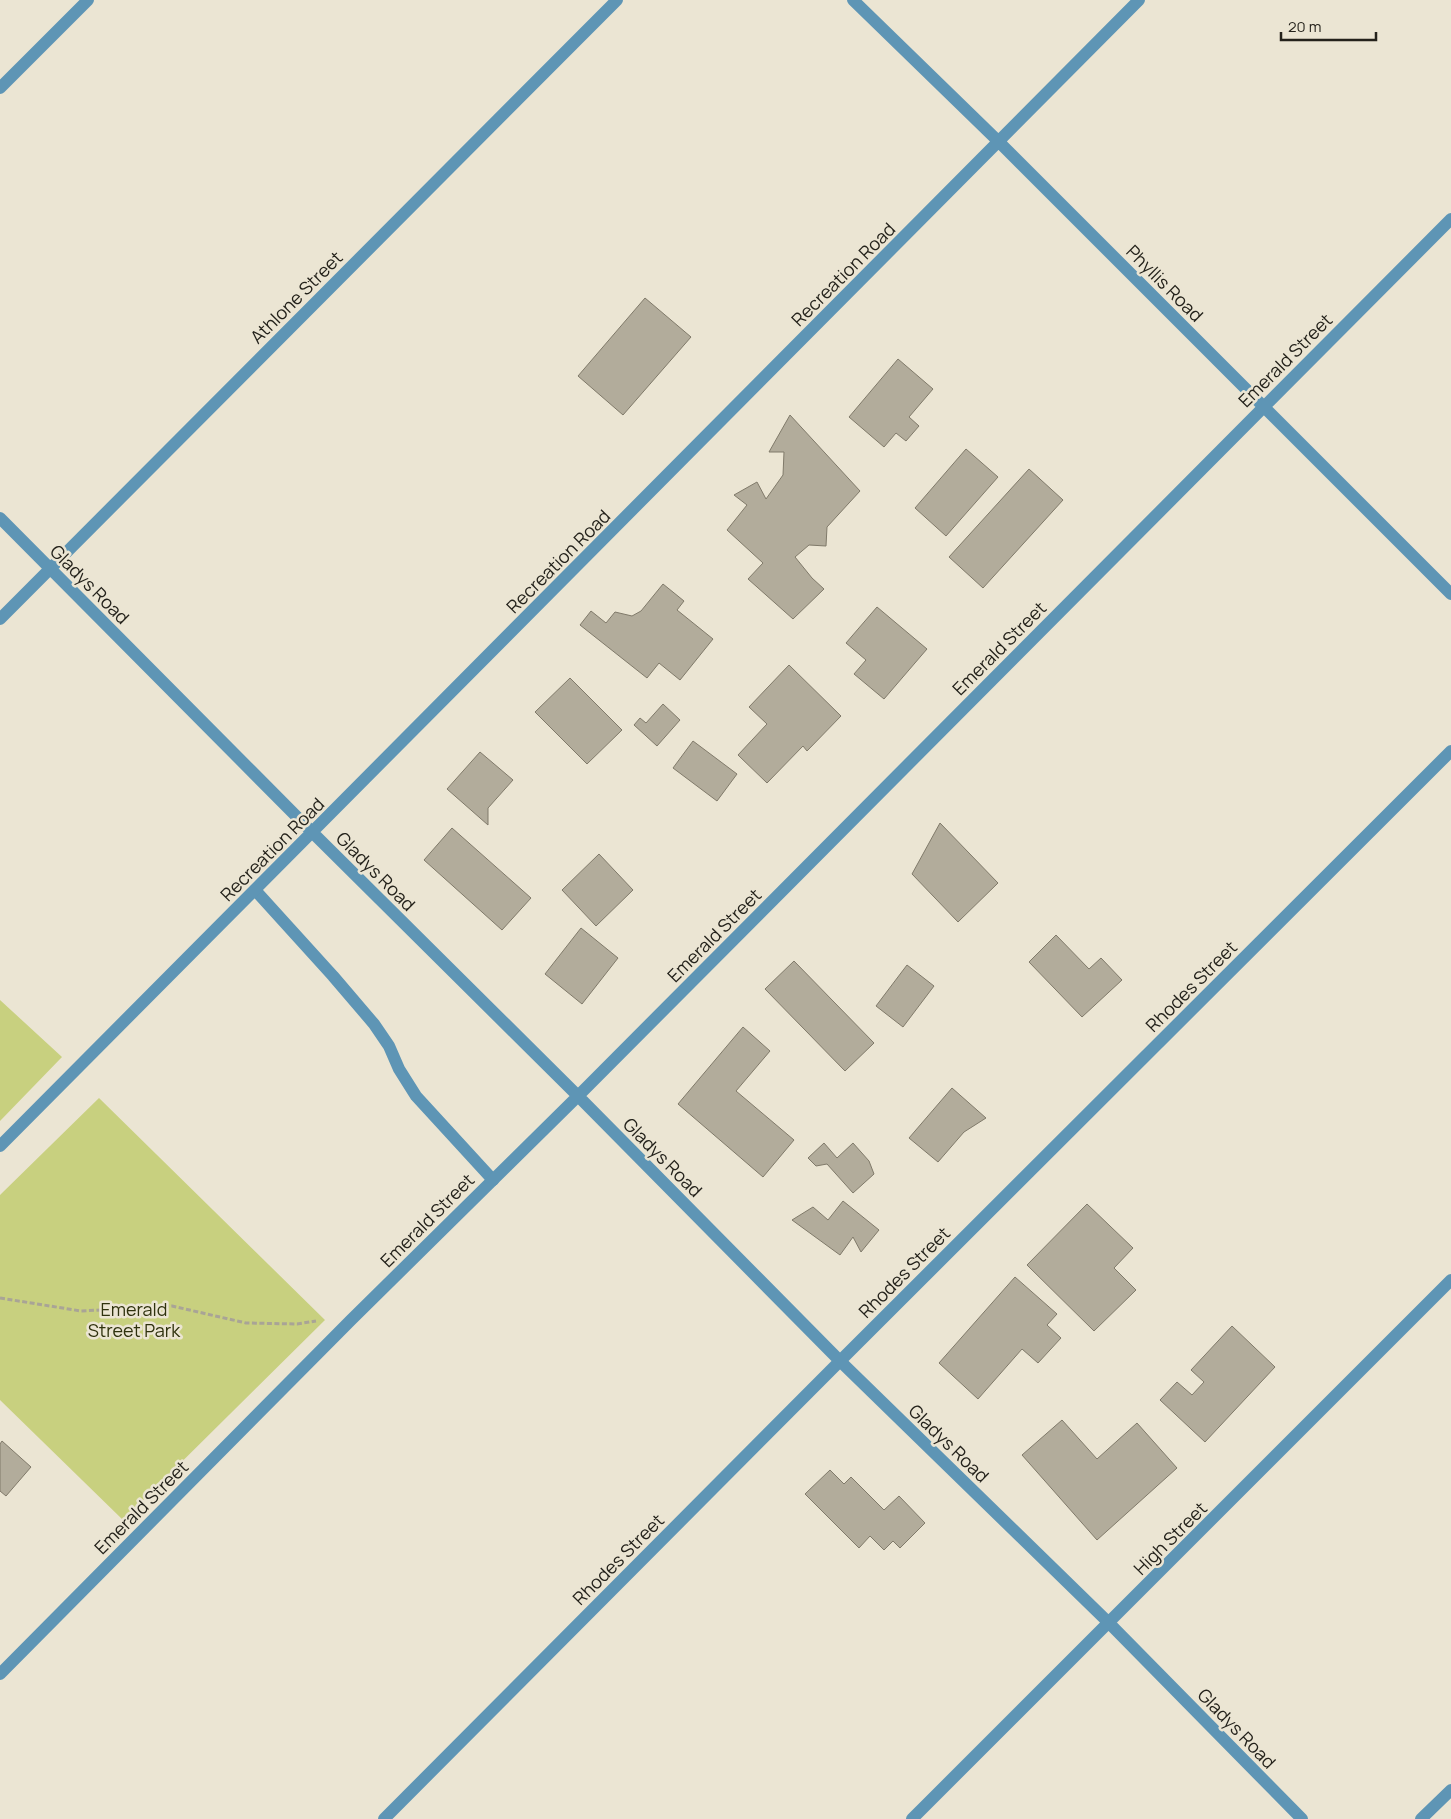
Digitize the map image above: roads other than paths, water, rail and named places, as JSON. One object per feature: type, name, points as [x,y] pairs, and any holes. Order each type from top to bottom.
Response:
[{"type":"street","points":[[0,88],[88,0]]},
{"type":"street","name":"Athlone Street","points":[[0,618],[617,0]]},
{"type":"street","name":"Phyllis Road","points":[[853,0],[998,141],[1451,594]]},
{"type":"street","name":"Recreation Road","points":[[0,1146],[1139,0]]},
{"type":"street","name":"Emerald Street","points":[[0,1674],[1451,219]]},
{"type":"street","name":"Gladys Road","points":[[0,518],[840,1361],[1109,1623],[1302,1819]]},
{"type":"street","name":"Rhodes Street","points":[[384,1819],[1451,751]]},
{"type":"street","points":[[255,890],[334,976],[374,1024],[389,1046],[399,1069],[416,1096],[493,1180]]},
{"type":"street","name":"High Street","points":[[912,1819],[1451,1280]]},
{"type":"street","points":[[1421,1819],[1451,1790]]},
{"type":"park label","name":"Emerald Street Park","points":[[134,1319]]}]
